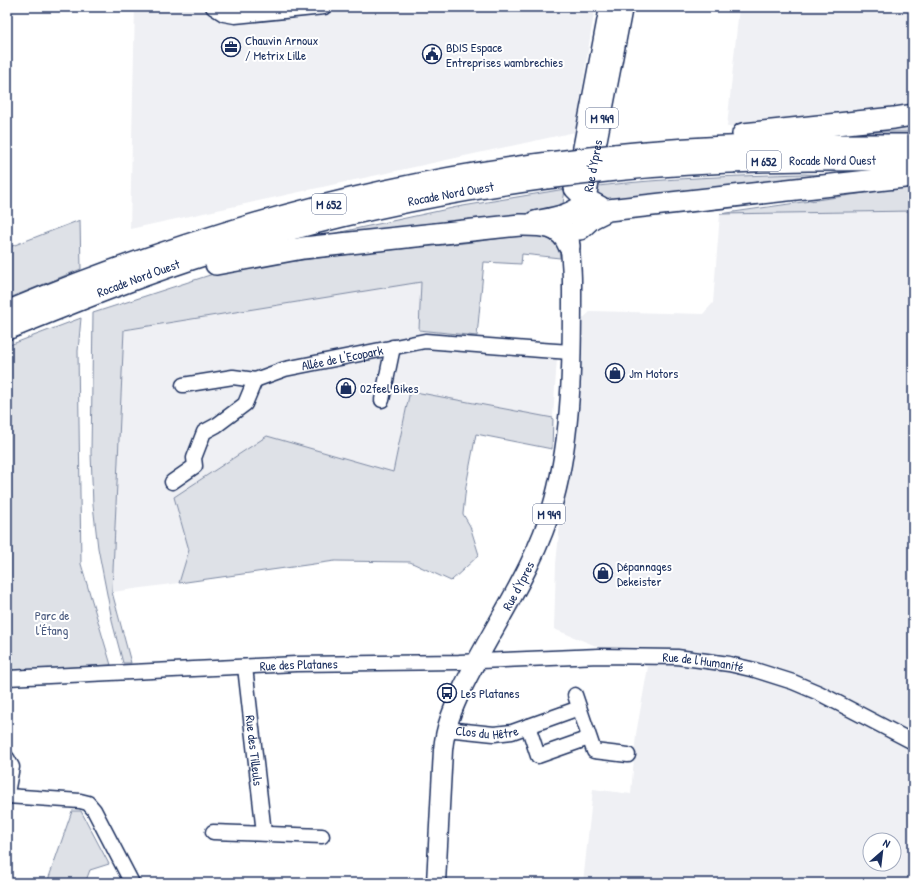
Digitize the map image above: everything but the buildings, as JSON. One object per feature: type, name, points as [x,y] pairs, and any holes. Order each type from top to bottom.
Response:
[{"type":"highway","points":[[645,152],[676,143],[704,138],[913,115]]},
{"type":"highway","name":"Rocade Nord Ouest","points":[[615,163],[645,152],[737,146],[913,145]]},
{"type":"highway","name":"Rocade Nord Ouest","points":[[7,312],[64,298],[116,281],[160,253],[301,211],[430,181],[496,170],[547,170],[615,163],[678,164],[739,161],[913,160]]},
{"type":"highway","points":[[578,213],[592,218],[608,210],[913,176]]},
{"type":"highway","points":[[116,281],[160,278],[240,259],[303,248],[520,225],[600,207],[608,210]]},
{"type":"highway","points":[[520,225],[538,225],[556,229],[564,235],[578,213]]},
{"type":"highway","name":"Rocade Nord Ouest","points":[[7,329],[64,298]]},
{"type":"main road","name":"Rue d'Ypres","points":[[436,883],[443,750],[446,729],[456,702],[476,661],[536,548],[554,500],[560,474],[567,420],[571,352],[572,278],[578,213],[609,7]]},
{"type":"main road","name":"Rue d'Ypres","points":[[578,213],[623,7]]},
{"type":"street","points":[[213,7],[224,14],[235,16],[324,7]]},
{"type":"street","name":"Allée de L'Ecopark","points":[[255,380],[285,369],[425,341],[571,352]]},
{"type":"street","points":[[382,400],[393,347]]},
{"type":"street","points":[[172,482],[195,466],[194,458],[204,432],[217,425],[245,404],[255,380],[233,377],[183,385]]},
{"type":"street","name":"Rue de l'Humanité","points":[[476,661],[576,656],[638,656],[698,659],[729,664],[780,677],[808,688],[913,742]]},
{"type":"street","name":"Rue des Platanes","points":[[7,678],[330,663],[476,661]]},
{"type":"street","name":"Rue des Tilleuls","points":[[245,667],[264,834]]},
{"type":"street","name":"Clos du Hêtre","points":[[446,729],[494,734],[512,732],[528,726],[577,702],[594,750],[628,755]]},
{"type":"street","name":"Clos du Hêtre","points":[[528,726],[538,756],[589,738]]},
{"type":"street","points":[[7,758],[12,767],[7,793]]},
{"type":"street","points":[[7,796],[80,801],[88,804],[94,810],[132,883]]},
{"type":"street","points":[[213,832],[322,836]]},
{"type":"shaded area","points":[[135,7],[595,7],[575,132],[130,229]]},
{"type":"shaded area","points":[[739,7],[913,7],[913,117],[809,119],[727,127]]},
{"type":"shaded area","points":[[913,211],[913,883],[583,883],[593,789],[631,794],[636,734],[648,667],[554,629],[556,564],[580,321],[591,311],[703,314],[713,303],[720,214]]},
{"type":"shaded area","points":[[421,282],[419,330],[558,343],[553,418],[410,391],[393,472],[267,437],[174,497],[189,550],[179,583],[112,592],[124,330],[238,310]]},
{"type":"green space","points":[[913,121],[913,132],[873,132]]},
{"type":"green space","points":[[804,174],[864,176],[604,201],[597,194],[598,186],[624,183]]},
{"type":"green space","points":[[913,186],[913,211],[720,214]]},
{"type":"green space","points":[[565,189],[563,204],[559,208],[538,214],[477,218],[373,233],[313,238],[457,207]]},
{"type":"green space","points":[[80,220],[81,269],[7,299],[7,248]]},
{"type":"green space","points":[[540,233],[549,237],[555,242],[560,258],[522,254],[521,264],[484,262],[477,336],[419,330],[421,282],[124,330],[112,592],[131,663],[123,663],[113,625],[98,548],[93,505],[91,453],[93,313],[213,274],[270,264],[368,252],[464,243]]},
{"type":"green space","name":"Parc de l'Étang","points":[[81,318],[78,351],[81,564],[111,665],[7,671],[7,346]]},
{"type":"green space","points":[[410,391],[553,418],[552,449],[476,434],[466,486],[463,514],[470,526],[479,555],[451,581],[410,562],[335,561],[179,583],[189,550],[174,497],[267,436],[393,472]]},
{"type":"green space","points":[[72,811],[81,811],[109,864],[90,870],[85,883],[47,883]]},
{"type":"place","name":"Chauvin Arnoux / Metrix Lille","points":[[231,47]]},
{"type":"place","name":"BDIS Espace Entreprises wambrechies","points":[[432,54]]},
{"type":"place","name":"Jm Motors","points":[[615,373]]},
{"type":"place","name":"02feel Bikes","points":[[346,388]]},
{"type":"place","name":"Dépannages Dekeister","points":[[603,573]]},
{"type":"place","name":"Les Platanes","points":[[447,693]]}]
